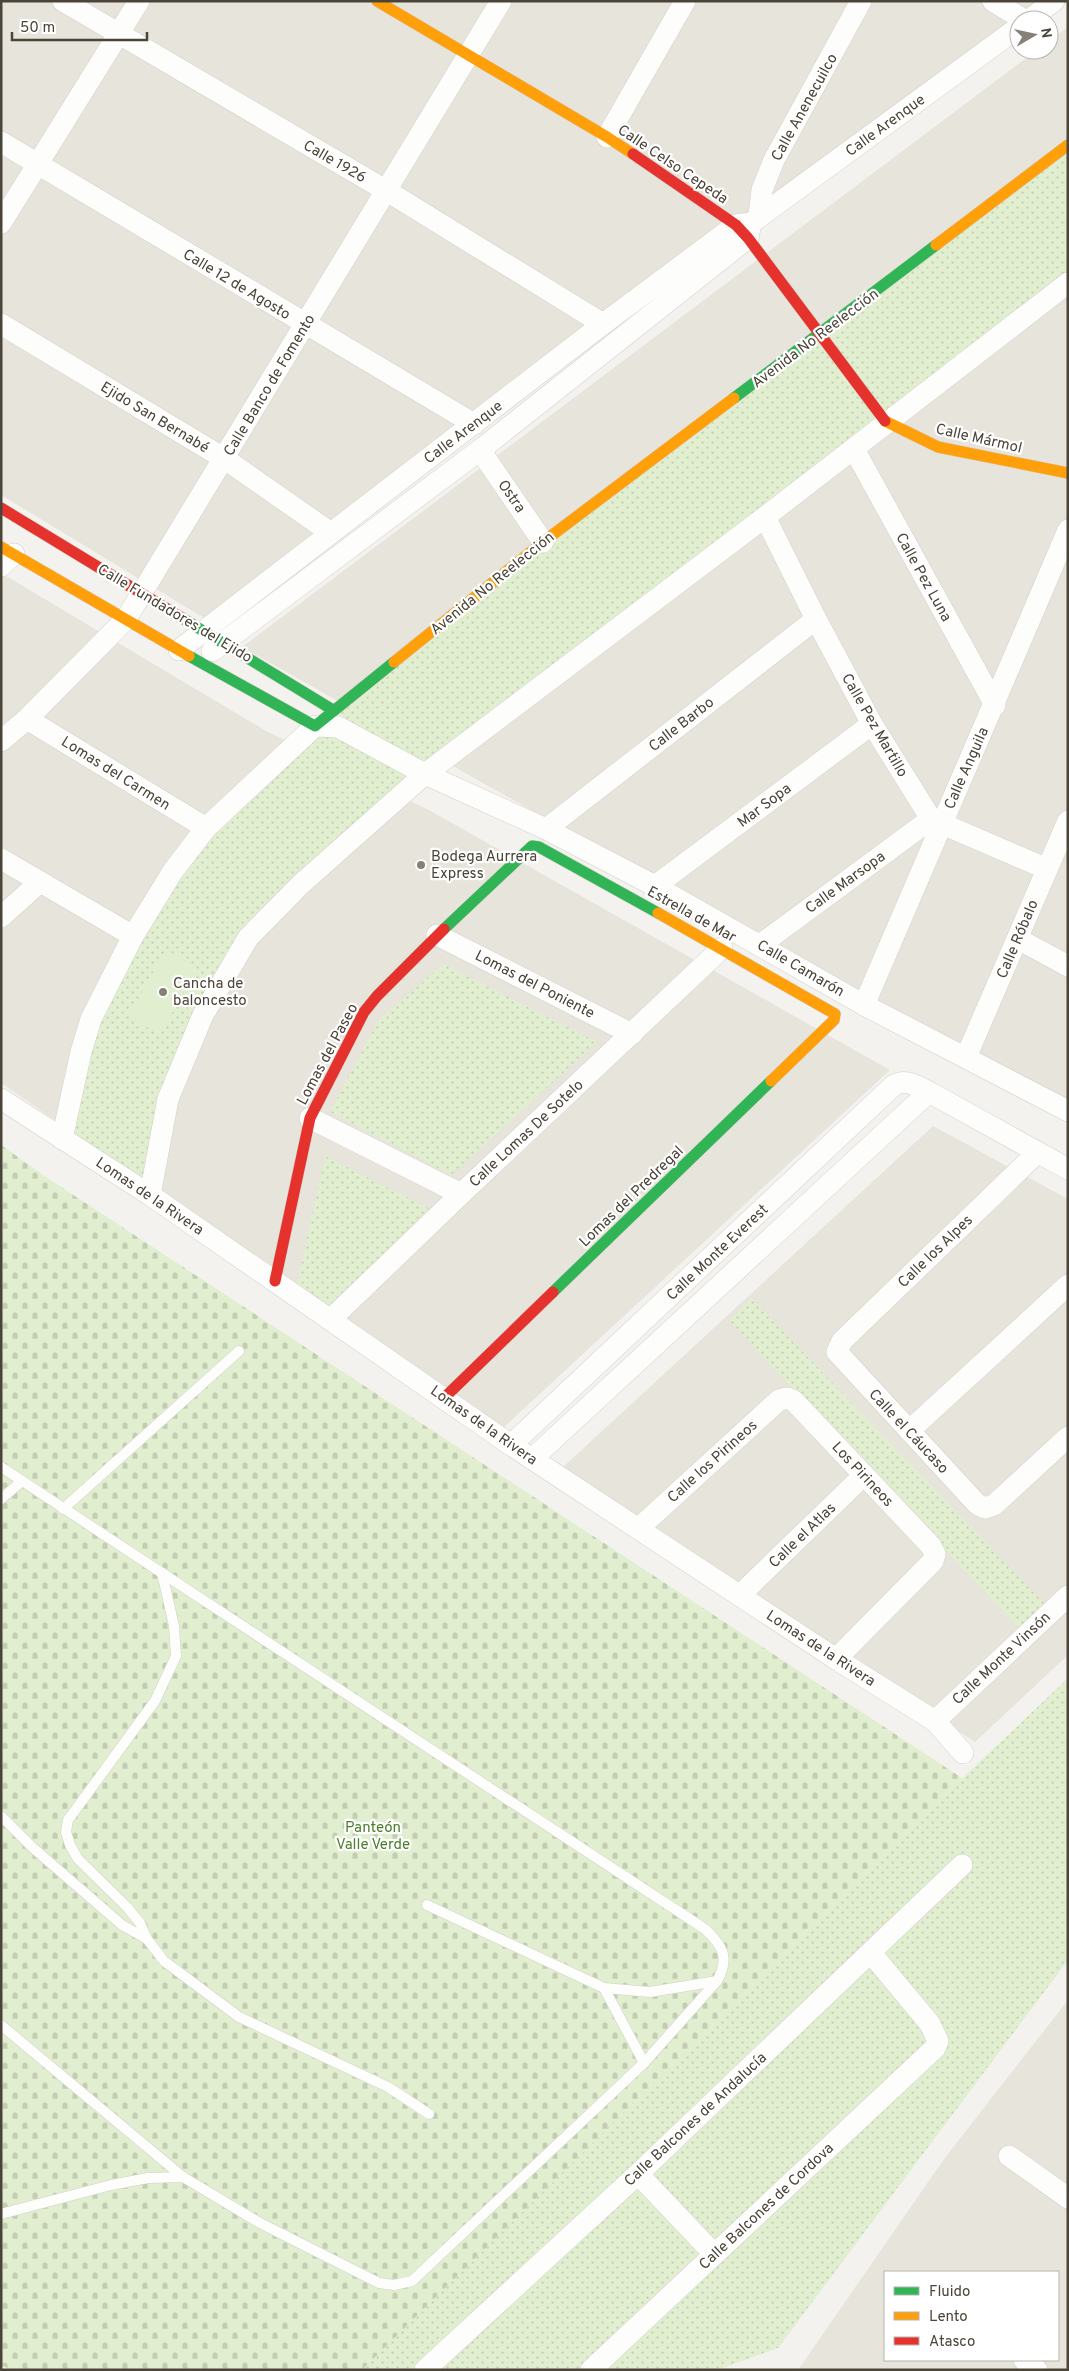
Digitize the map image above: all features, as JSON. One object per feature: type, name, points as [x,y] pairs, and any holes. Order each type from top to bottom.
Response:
[{"type":"street","name":"Calle 1926","points":[[64,1],[387,191],[603,324]]},
{"type":"street","points":[[1,223],[139,1]]},
{"type":"street","name":"Calle Celso Cepeda","points":[[378,1],[607,136],[748,225],[820,334],[886,423]]},
{"type":"street","name":"Calle Banco de Fomento","points":[[1,740],[27,719],[126,619],[470,56],[501,1]]},
{"type":"street","points":[[607,136],[685,1]]},
{"type":"street","name":"Calle Anenecuilco","points":[[748,225],[774,160],[861,1]]},
{"type":"street","points":[[993,1],[1009,11]]},
{"type":"street","points":[[1042,10],[1054,1]]},
{"type":"street","name":"Calle Arenque","points":[[179,650],[202,630],[603,324],[748,225],[1009,34]]},
{"type":"street","name":"Calle 12 de Agosto","points":[[1,142],[304,325],[474,424]]},
{"type":"street","name":"Avenida No Reelección","points":[[336,719],[543,542],[1068,145]]},
{"type":"street","name":"Calle Arenque","points":[[200,662],[221,642],[480,450],[748,225]]},
{"type":"street","points":[[150,1195],[168,1099],[203,1015],[248,938],[300,885],[425,774],[854,449],[1068,282]]},
{"type":"street","name":"Ejido San Bernabé","points":[[1,324],[225,459],[331,532]]},
{"type":"street","name":"Calle Mármol","points":[[886,423],[938,446],[1068,473]]},
{"type":"street","name":"Calle Pez Luna","points":[[854,449],[995,706]]},
{"type":"street","name":"Ostra","points":[[480,450],[543,542]]},
{"type":"street","name":"Calle Fundadores del Ejido","points":[[1,508],[202,630],[336,719],[425,774]]},
{"type":"street","name":"Calle Pez Martillo","points":[[765,517],[816,620],[872,724],[936,821]]},
{"type":"street","name":"Calle Anguila","points":[[864,1005],[936,821],[995,706],[1068,530]]},
{"type":"street","name":"Calle Fundadores del Ejido","points":[[6,556],[126,619],[315,726],[336,719]]},
{"type":"street","name":"Calle Barbo","points":[[546,829],[816,620]]},
{"type":"street","name":"Lomas del Carmen","points":[[27,719],[206,828]]},
{"type":"street","name":"Mar Sopa","points":[[655,886],[872,724]]},
{"type":"street","points":[[62,1138],[91,1019],[133,936],[173,871],[206,828],[315,726]]},
{"type":"street","name":"Calle Camarón","points":[[425,774],[546,829],[655,886],[864,1005],[1068,1111]]},
{"type":"street","points":[[936,821],[1047,869]]},
{"type":"street","name":"Calle Marsopa","points":[[760,945],[936,821]]},
{"type":"street","name":"Calle Róbalo","points":[[966,1057],[1068,821]]},
{"type":"street","name":"Lomas del Paseo","points":[[275,1281],[310,1118],[364,1012],[377,996],[438,935],[532,846]]},
{"type":"street","name":"Estrella de Mar","points":[[532,846],[539,846],[722,948],[835,1014]]},
{"type":"street","points":[[1,859],[133,936]]},
{"type":"street","points":[[1,917],[40,882]]},
{"type":"street","name":"Lomas del Poniente","points":[[438,935],[632,1034]]},
{"type":"street","points":[[1018,939],[1068,966]]},
{"type":"street","name":"Calle Lomas De Sotelo","points":[[331,1320],[461,1194],[722,948]]},
{"type":"street","name":"Lomas del Predregal","points":[[444,1398],[834,1020],[835,1014]]},
{"type":"street","name":"Calle Monte Everest","points":[[511,1445],[894,1085],[900,1082],[907,1082],[930,1092],[1068,1169]]},
{"type":"street","name":"Calle Monte Everest","points":[[532,1460],[930,1092]]},
{"type":"street","name":"Lomas de la Rivera","points":[[1,1099],[150,1195],[532,1460],[639,1528],[836,1659],[935,1721],[963,1753]]},
{"type":"street","points":[[310,1118],[461,1194]]},
{"type":"street","name":"Calle los Alpes","points":[[837,1352],[842,1341],[1037,1153]]},
{"type":"street","points":[[910,1430],[1068,1284]]},
{"type":"street","name":"Calle el Cáucaso","points":[[837,1352],[977,1504],[985,1508],[994,1505],[1068,1437]]},
{"type":"street","name":"Los Pirineos","points":[[787,1398],[794,1401],[931,1546],[935,1554],[933,1561],[836,1659]]},
{"type":"street","name":"Calle los Pirineos","points":[[639,1528],[779,1400],[787,1398]]},
{"type":"street","name":"Calle el Atlas","points":[[740,1595],[864,1475]]},
{"type":"street","name":"Calle Monte Vinsón","points":[[935,1721],[1068,1596]]},
{"type":"street","name":"Calle Balcones de Andalucía","points":[[425,2370],[638,2174],[962,1865]]},
{"type":"street","name":"Calle Balcones de Cordova","points":[[591,2370],[929,2055],[938,2040],[930,2024],[871,1952]]},
{"type":"street","points":[[1009,2156],[1068,2198]]},
{"type":"street","points":[[638,2174],[714,2254]]},
{"type":"street","points":[[1025,2361],[1037,2370]]},
{"type":"lane","points":[[63,1509],[239,1351]]},
{"type":"lane","points":[[1,1467],[705,1929],[716,1939],[722,1951],[724,1969],[717,1981],[644,2063],[417,2277],[404,2284],[379,2283],[337,2263],[260,2223],[183,2176],[1,2025]]},
{"type":"lane","points":[[1,1499],[22,1481]]},
{"type":"lane","points":[[162,1573],[174,1626],[176,1656],[155,1701],[68,1820],[66,1832],[70,1845],[78,1859],[127,1907],[140,1923],[147,1939],[164,1962],[239,2017],[388,2087],[429,2114]]},
{"type":"lane","points":[[1,1816],[32,1847],[122,1925],[147,1939]]},
{"type":"lane","points":[[427,1905],[604,1988],[650,1992],[717,1981]]},
{"type":"lane","points":[[604,1988],[644,2063]]},
{"type":"lane","points":[[1,2214],[111,2185],[148,2178],[183,2176]]},
{"type":"shaded area","points":[[1,1],[1042,1],[1030,10],[1009,10],[1009,25],[204,618],[1,495]]},
{"type":"shaded area","points":[[1068,27],[1068,1113],[242,647],[1024,60],[1059,60],[1059,34]]},
{"type":"shaded area","points":[[1,573],[266,731],[427,809],[890,1070],[503,1428],[1,1083]]},
{"type":"shaded area","points":[[933,1126],[1068,1199],[1068,1655],[975,1742],[562,1468]]},
{"type":"shaded area","points":[[1068,2000],[1068,2370],[798,2370],[944,2159]]},
{"type":"green space","points":[[1068,147],[1068,283],[300,885],[203,1015],[150,1195],[62,1139],[91,1019],[206,828],[315,726],[419,770],[333,710]]},
{"type":"green space","name":"Cancha de baloncesto","points":[[166,949],[197,968],[160,1035],[129,1016]]},
{"type":"green space","points":[[443,964],[597,1042],[451,1175],[330,1112],[378,1021]]},
{"type":"green space","name":"Panteón Valle Verde","points":[[1,1145],[46,1177],[962,1778],[362,2370],[11,2370],[1,2365]]},
{"type":"green space","points":[[325,1156],[434,1211],[334,1311],[296,1289]]},
{"type":"green space","points":[[751,1298],[1046,1605],[1020,1629],[729,1321]]},
{"type":"green space","points":[[1068,1678],[1068,1960],[778,2348],[717,2370],[362,2370],[947,1793]]},
{"type":"traffic: fast","points":[[734,398],[936,245]]},
{"type":"traffic: fast","points":[[182,618],[333,710]]},
{"type":"traffic: fast","points":[[189,656],[315,726],[394,662]]},
{"type":"traffic: fast","points":[[444,929],[532,846],[539,847],[658,913]]},
{"type":"traffic: fast","points":[[553,1292],[771,1081]]},
{"type":"traffic: slow","points":[[377,1],[633,154]]},
{"type":"traffic: slow","points":[[936,245],[1068,145]]},
{"type":"traffic: slow","points":[[394,662],[543,542],[734,398]]},
{"type":"traffic: slow","points":[[885,421],[938,447],[1068,473]]},
{"type":"traffic: slow","points":[[1,547],[189,656]]},
{"type":"traffic: slow","points":[[658,913],[835,1014],[834,1020],[771,1081]]},
{"type":"traffic: jam","points":[[633,154],[736,225],[748,238],[885,421]]},
{"type":"traffic: jam","points":[[1,508],[182,618]]},
{"type":"traffic: jam","points":[[275,1281],[310,1118],[364,1012],[377,996],[444,929]]},
{"type":"traffic: jam","points":[[444,1398],[553,1292]]},
{"type":"place","name":"Bodega Aurrera Express","points":[[421,865]]},
{"type":"place","name":"Cancha de baloncesto","points":[[163,992]]}]
